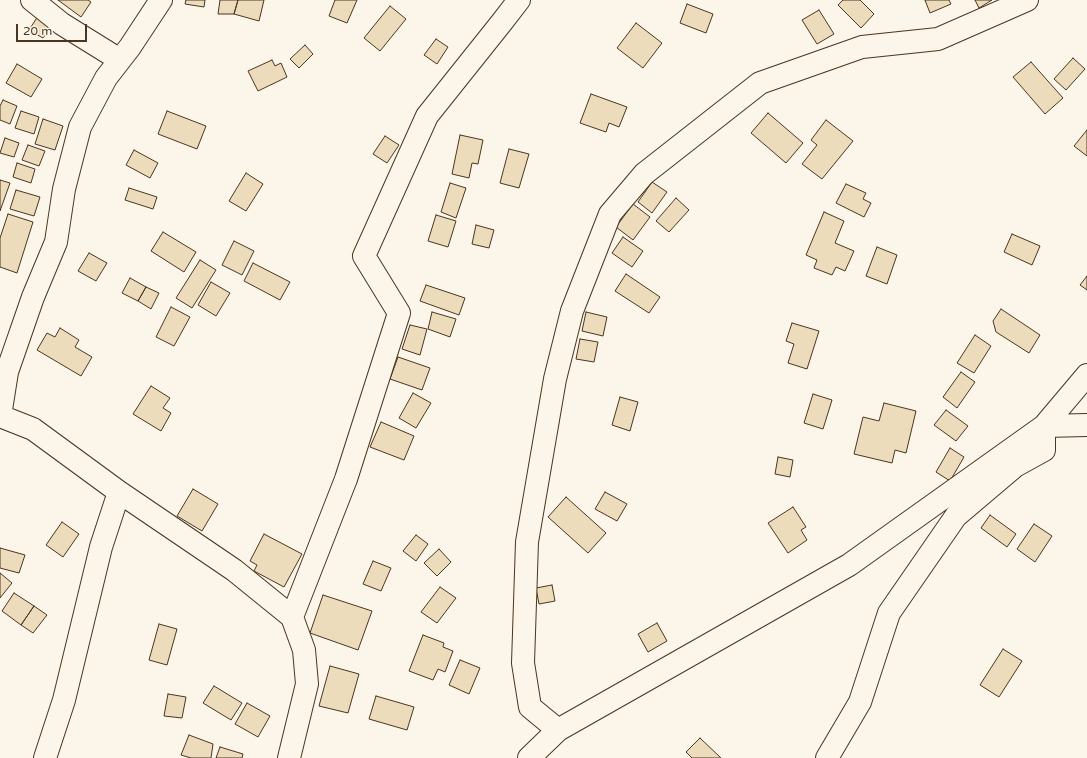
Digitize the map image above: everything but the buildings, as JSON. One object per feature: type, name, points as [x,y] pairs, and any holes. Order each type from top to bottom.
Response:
[{"type":"street","points":[[32,0],[62,24],[120,60]]},
{"type":"street","points":[[161,0],[130,48],[106,78],[80,127],[64,189],[56,242],[33,297],[7,372],[0,416],[33,429],[119,492],[234,570],[292,617],[304,650],[307,684],[288,758]]},
{"type":"street","points":[[292,617],[346,479],[399,313],[364,256],[427,116],[519,0]]},
{"type":"street","points":[[558,730],[530,707],[523,663],[527,542],[556,379],[572,311],[610,214],[644,174],[760,83],[862,47],[938,40],[1028,0]]},
{"type":"street","points":[[528,758],[558,730],[849,565],[1044,426],[1087,375]]},
{"type":"street","points":[[1044,426],[1087,425]]},
{"type":"street","points":[[827,758],[860,702],[889,613],[956,516],[1015,466],[1044,450],[1044,426]]},
{"type":"street","points":[[45,758],[64,700],[101,547],[119,492]]}]
